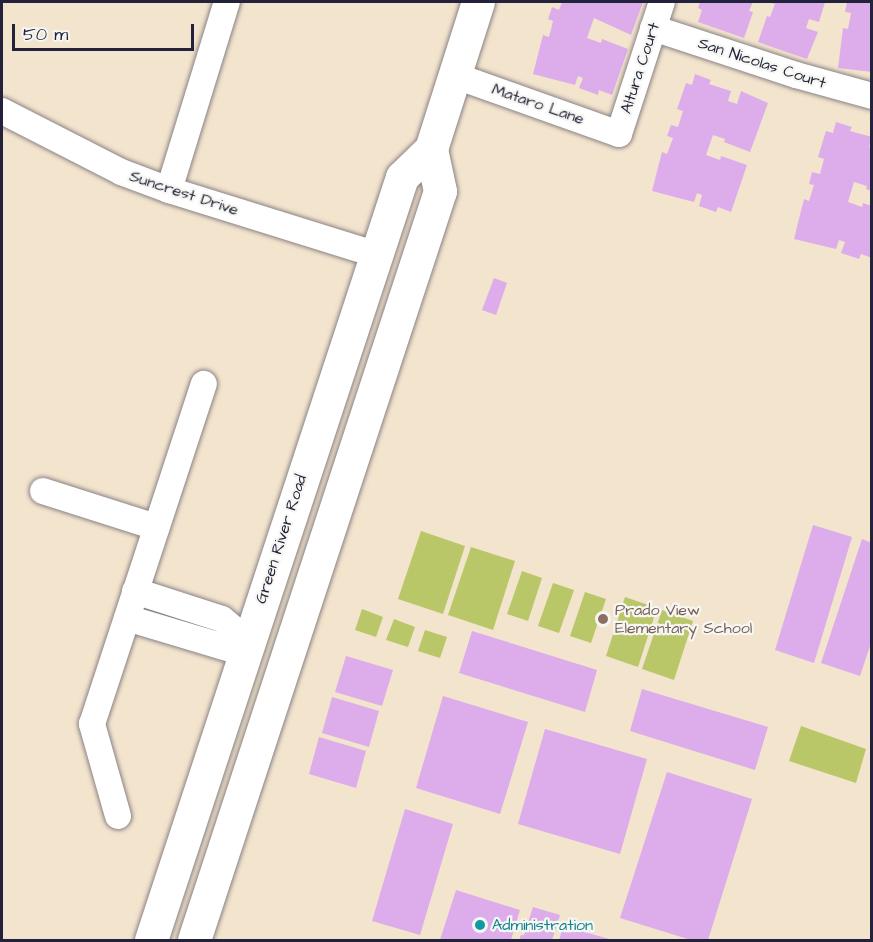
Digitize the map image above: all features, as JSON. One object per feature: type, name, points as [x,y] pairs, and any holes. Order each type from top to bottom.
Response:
[{"type":"main road","name":"Green River Road","points":[[151,940],[375,254],[402,177],[431,149],[478,2]]},
{"type":"main road","points":[[194,940],[440,191],[431,149]]},
{"type":"main road","points":[[375,254],[396,329]]},
{"type":"main road","points":[[246,647],[278,686]]},
{"type":"street","points":[[169,190],[227,2]]},
{"type":"street","name":"Altura Court","points":[[619,134],[662,2]]},
{"type":"street","name":"San Nicolas Court","points":[[653,28],[796,75],[872,96]]},
{"type":"street","name":"Mataro Lane","points":[[456,76],[619,134]]},
{"type":"street","name":"Suncrest Drive","points":[[2,111],[75,151],[169,190],[375,254]]},
{"type":"street","points":[[118,816],[92,724],[204,384]]},
{"type":"street","points":[[43,491],[156,527]]},
{"type":"street","points":[[135,591],[222,619],[246,647]]},
{"type":"street","points":[[126,618],[246,647]]},
{"type":"green space","points":[[421,531],[465,546],[443,614],[398,599]]},
{"type":"green space","points":[[471,547],[515,561],[493,630],[448,615]]},
{"type":"green space","points":[[522,571],[542,578],[528,621],[507,614]]},
{"type":"green space","points":[[553,583],[574,590],[559,633],[538,626]]},
{"type":"green space","points":[[585,592],[606,599],[591,643],[570,636]]},
{"type":"green space","points":[[625,597],[657,608],[638,667],[606,656]]},
{"type":"green space","points":[[362,609],[383,617],[376,637],[355,630]]},
{"type":"green space","points":[[662,610],[693,621],[674,680],[642,669]]},
{"type":"green space","points":[[394,619],[415,627],[408,647],[386,640]]},
{"type":"green space","points":[[425,630],[447,637],[440,658],[418,651]]},
{"type":"green space","points":[[801,726],[866,749],[856,783],[789,761]]},
{"type":"building","points":[[562,2],[643,2],[631,35],[594,18],[587,38],[601,43],[602,39],[628,49],[612,95],[599,90],[598,95],[579,88],[583,78],[578,76],[575,85],[533,74],[543,35],[549,37],[553,21],[548,19],[552,7],[559,10]]},
{"type":"building","points":[[700,2],[753,2],[749,11],[753,12],[744,38],[698,22],[702,10],[698,8]]},
{"type":"building","points":[[767,2],[825,2],[819,22],[809,19],[806,28],[818,32],[807,59],[758,42],[767,16],[770,17],[775,4]]},
{"type":"building","points":[[847,2],[872,2],[872,72],[838,68],[843,28],[848,29],[851,13],[845,12]]},
{"type":"building","points":[[695,74],[711,80],[709,84],[731,91],[728,101],[737,104],[741,91],[768,103],[750,152],[713,135],[706,155],[720,160],[721,156],[747,165],[731,212],[718,207],[716,212],[699,206],[702,195],[697,193],[694,202],[652,191],[662,152],[667,154],[673,138],[667,136],[671,125],[678,127],[683,111],[677,109],[686,83],[692,85]]},
{"type":"building","points":[[836,122],[852,127],[850,131],[872,137],[869,147],[872,148],[872,191],[866,189],[867,186],[854,182],[848,202],[862,207],[863,203],[872,206],[872,258],[861,254],[859,259],[841,253],[845,242],[839,240],[836,249],[794,239],[804,199],[809,201],[814,185],[809,184],[812,172],[820,174],[824,159],[818,157],[826,131],[833,133]]},
{"type":"building","points":[[494,278],[507,283],[496,315],[482,310]]},
{"type":"building","points":[[813,525],[852,537],[814,663],[775,650]]},
{"type":"building","points":[[862,539],[872,543],[872,640],[860,676],[821,663]]},
{"type":"building","points":[[472,631],[597,670],[585,712],[459,673]]},
{"type":"building","points":[[346,656],[393,670],[382,706],[335,692]]},
{"type":"building","points":[[642,689],[768,727],[755,770],[630,731]]},
{"type":"building","points":[[443,696],[528,722],[500,814],[416,788]]},
{"type":"building","points":[[332,697],[379,711],[369,747],[322,733]]},
{"type":"building","points":[[545,729],[647,759],[620,854],[518,824]]},
{"type":"building","points":[[319,737],[366,751],[356,788],[309,774]]},
{"type":"building","points":[[667,772],[752,799],[708,940],[691,940],[620,918]]},
{"type":"building","points":[[405,809],[453,824],[420,935],[372,921]]},
{"type":"building","name":"Administration","points":[[456,890],[520,910],[511,940],[440,940]]},
{"type":"building","points":[[533,907],[560,915],[552,940],[519,940],[521,935],[524,935]]},
{"type":"building","points":[[563,926],[613,940],[559,940]]},
{"type":"place","name":"Prado View Elementary School","points":[[603,619]]},
{"type":"place","name":"Administration","points":[[480,925]]}]
